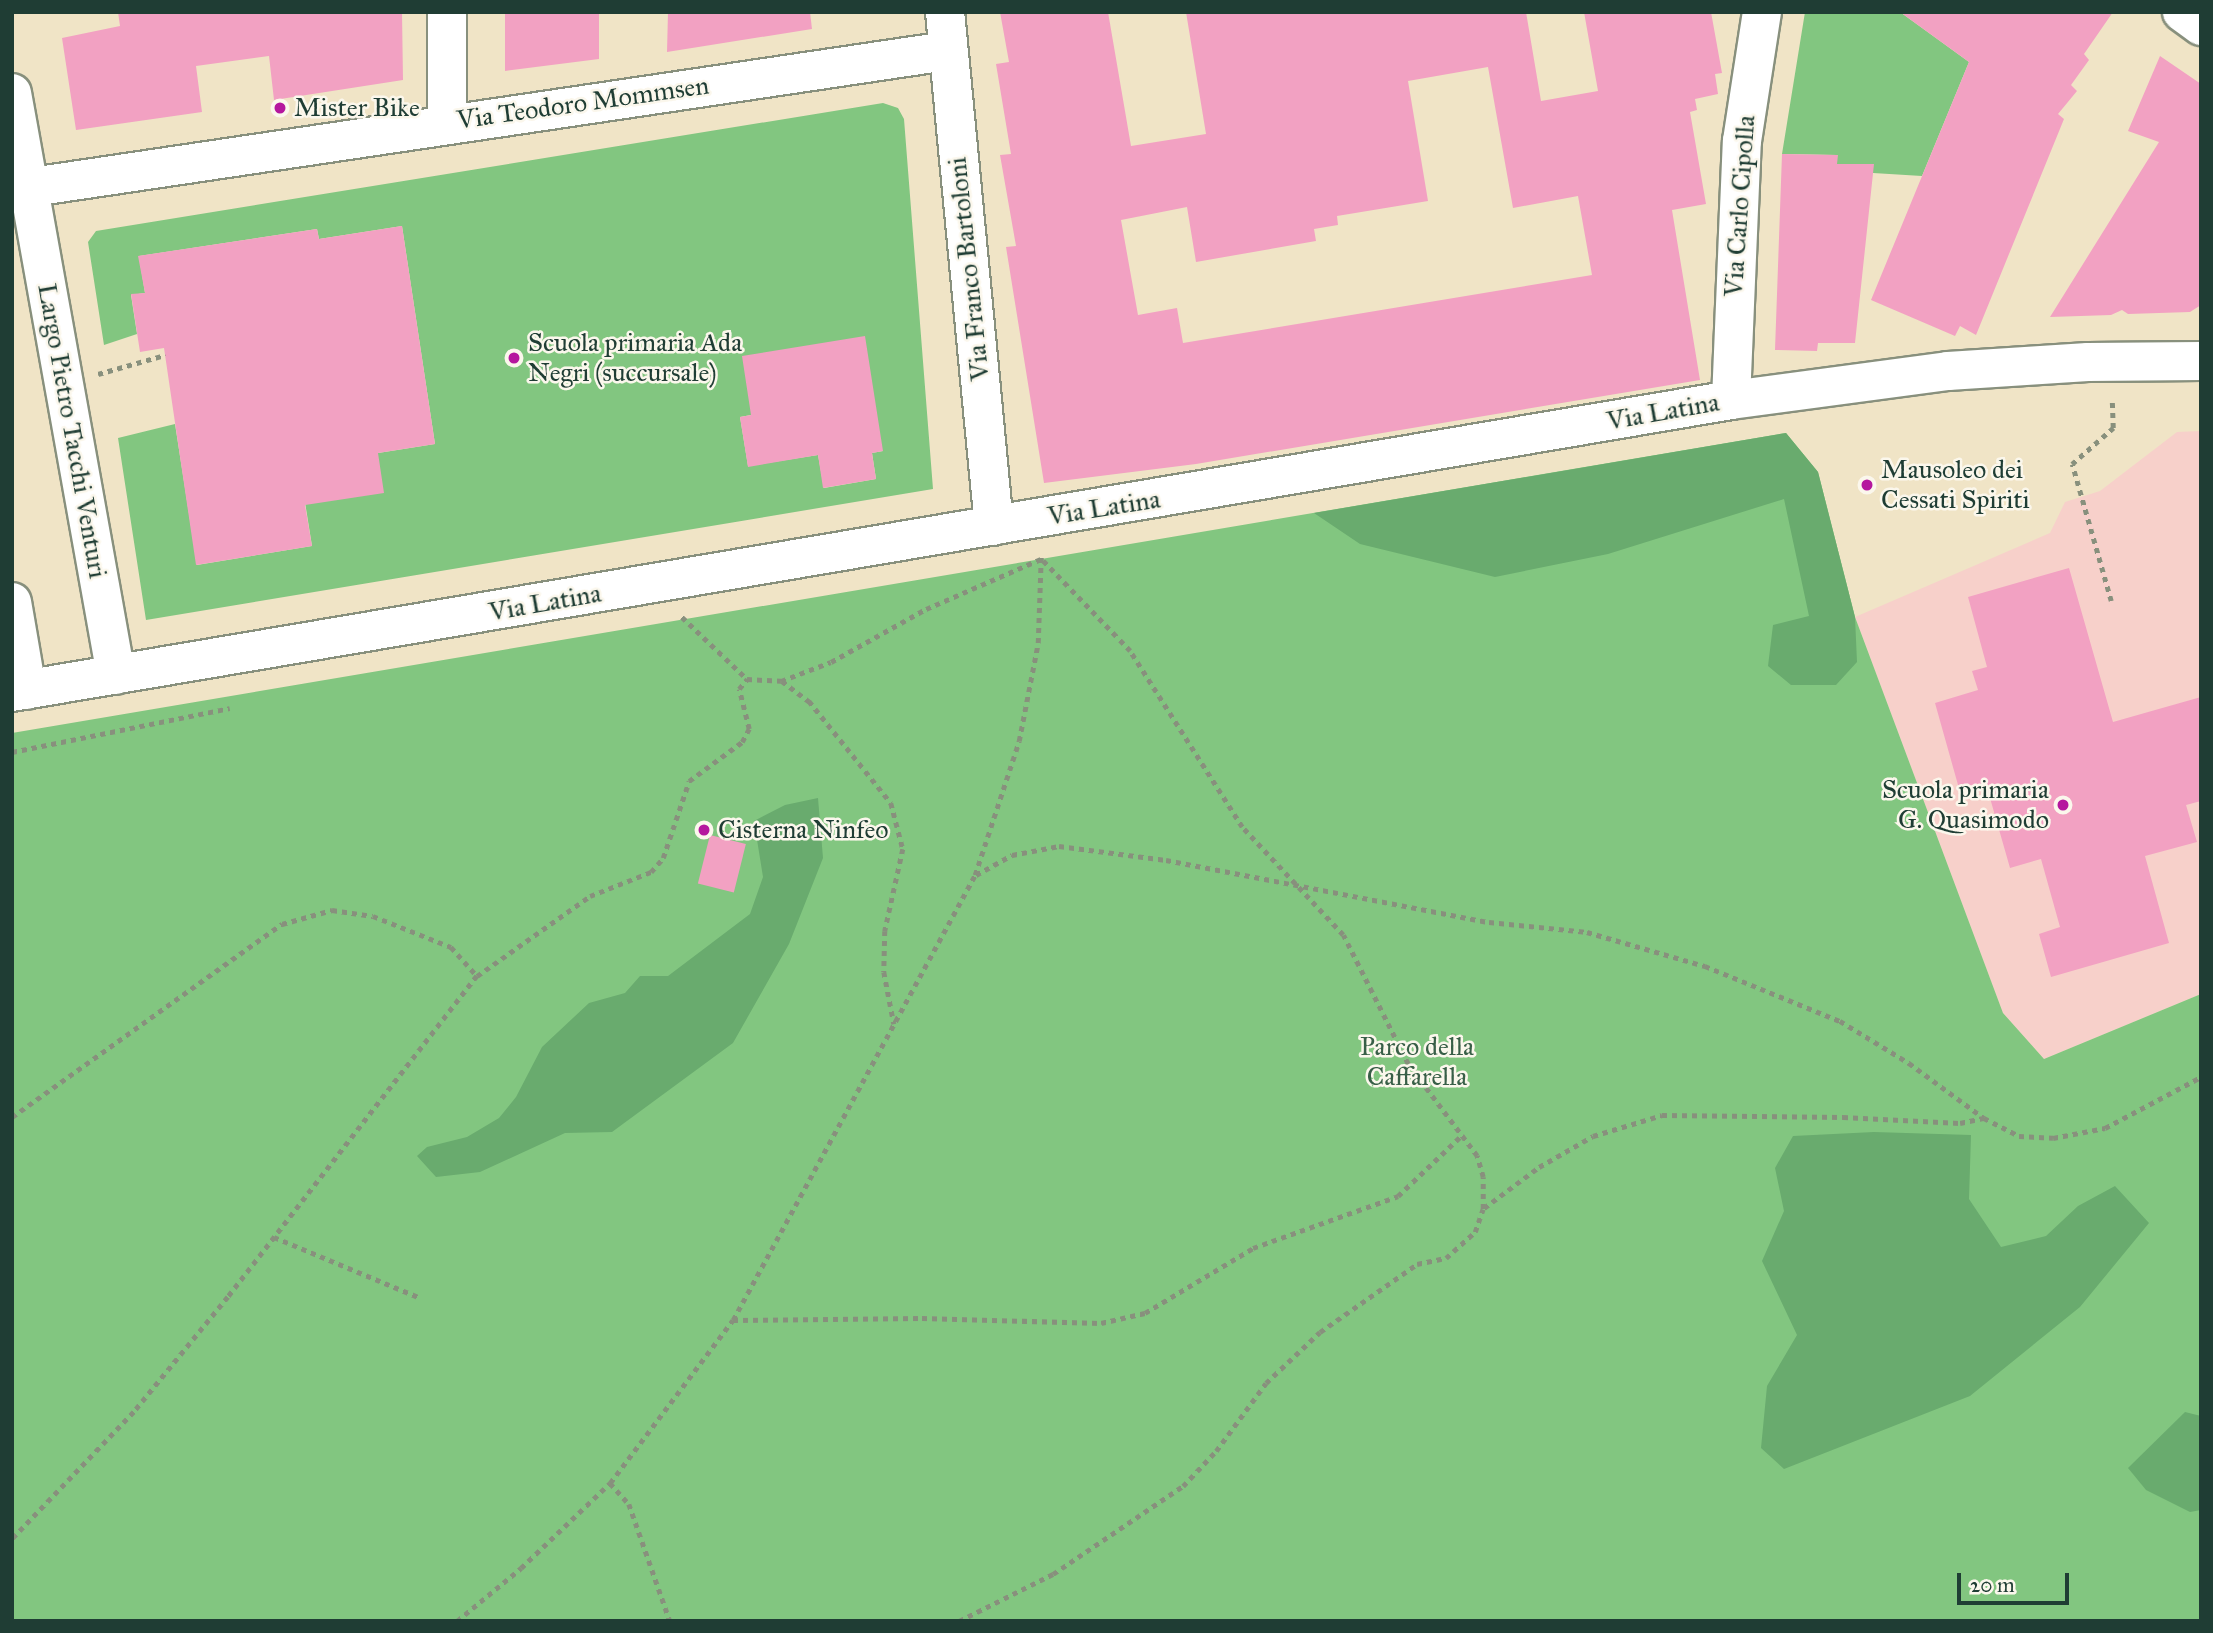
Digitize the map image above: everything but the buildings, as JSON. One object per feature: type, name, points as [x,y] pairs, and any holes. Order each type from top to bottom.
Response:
[{"type":"street","points":[[447,12],[447,122]]},
{"type":"street","name":"Via Franco Bartoloni","points":[[944,12],[994,526]]},
{"type":"street","name":"Via Carlo Cipolla","points":[[1731,400],[1742,141],[1762,12]]},
{"type":"street","points":[[2182,12],[2201,26]]},
{"type":"street","name":"Via Teodoro Mommsen","points":[[20,188],[447,122],[947,51]]},
{"type":"street","name":"Largo Pietro Tacchi Venturi","points":[[12,93],[20,188],[64,383],[116,675]]},
{"type":"street","name":"Via Latina","points":[[19,691],[1731,400],[1948,372],[2088,362],[2201,361]]},
{"type":"street","points":[[12,602],[19,691]]},
{"type":"path","points":[[64,383],[165,355]]},
{"type":"path","points":[[2111,601],[2072,464],[2113,428],[2112,390]]},
{"type":"path","points":[[682,617],[747,679],[781,681],[831,662],[926,609],[1041,559]]},
{"type":"path","points":[[457,1621],[521,1568],[610,1483],[733,1320],[975,875],[1019,741],[1038,643],[1041,559]]},
{"type":"path","points":[[959,1621],[1053,1574],[1183,1486],[1216,1451],[1266,1383],[1320,1332],[1417,1264],[1446,1258],[1475,1232],[1483,1209],[1483,1177],[1463,1134],[1408,1064],[1343,935],[1242,827],[1130,651],[1041,559]]},
{"type":"path","points":[[12,1539],[134,1412],[477,976],[590,896],[652,872],[663,858],[689,781],[742,742],[749,729],[739,689],[747,679]]},
{"type":"path","points":[[781,681],[809,701],[891,803],[903,849],[885,945],[884,972],[894,1025]]},
{"type":"path","points":[[12,752],[230,708]]},
{"type":"path","points":[[975,875],[1012,855],[1059,846],[1293,882],[1394,906],[1587,932],[1705,966],[1840,1021],[1909,1063],[1984,1118],[2019,1136],[2066,1136],[2105,1128],[2201,1077]]},
{"type":"path","points":[[12,1117],[282,924],[332,910],[373,916],[451,947],[477,976]]},
{"type":"path","points":[[1483,1209],[1539,1167],[1593,1136],[1662,1115],[1806,1116],[1960,1123],[1984,1118]]},
{"type":"path","points":[[733,1320],[922,1318],[1101,1323],[1145,1313],[1253,1248],[1398,1196],[1463,1134]]},
{"type":"path","points":[[274,1237],[418,1297]]},
{"type":"path","points":[[610,1483],[629,1504],[670,1621]]},
{"type":"shaded area","name":"Scuola primaria G. Quasimodo","points":[[2201,431],[2201,994],[2044,1059],[2003,1013],[1855,617],[2050,533],[2065,502],[2100,491],[2177,432]]},
{"type":"green space","points":[[1805,12],[1900,12],[1969,62],[1922,176],[1873,173],[1837,164],[1837,155],[1782,154]]},
{"type":"green space","name":"Scuola primaria Ada Negri (succursale)","points":[[883,103],[898,108],[904,119],[933,489],[146,620],[118,438],[175,424],[197,565],[312,546],[287,389],[334,460],[435,444],[402,226],[319,239],[317,229],[139,256],[145,293],[131,295],[137,334],[104,345],[88,242],[96,231]],"holes":[[[751,415],[883,451],[872,453],[876,479],[824,488],[818,455],[748,466],[740,417]]]},
{"type":"green space","name":"Parco della Caffarella","points":[[1786,433],[1818,472],[1855,617],[2003,1013],[2044,1059],[2201,994],[2201,1621],[12,1621],[12,733]]},
{"type":"green space","points":[[1786,433],[1818,472],[1855,617],[1857,662],[1836,685],[1791,685],[1768,666],[1773,625],[1809,616],[1784,499],[1608,554],[1495,577],[1360,544],[1314,513]]},
{"type":"green space","points":[[818,798],[823,858],[789,944],[733,1043],[612,1132],[565,1133],[480,1172],[436,1177],[417,1156],[427,1147],[467,1137],[499,1118],[516,1097],[542,1047],[589,1003],[625,993],[640,976],[668,976],[750,914],[763,877],[754,821],[785,805]]},
{"type":"green space","points":[[1874,1132],[1971,1135],[1969,1199],[2001,1247],[2046,1236],[2078,1206],[2115,1186],[2149,1223],[2080,1307],[1970,1396],[1784,1469],[1761,1448],[1767,1386],[1797,1335],[1762,1261],[1784,1211],[1775,1168],[1793,1136]]},
{"type":"green space","points":[[2185,1412],[2201,1416],[2201,1510],[2190,1512],[2146,1490],[2128,1468]]},
{"type":"place","name":"Mister Bike","points":[[280,108]]},
{"type":"place","name":"Scuola primaria Ada Negri (succursale)","points":[[514,358]]},
{"type":"place","name":"Mausoleo dei Cessati Spiriti","points":[[1867,485]]},
{"type":"place","name":"Scuola primaria G. Quasimodo","points":[[2063,805]]},
{"type":"place","name":"Cisterna Ninfeo","points":[[704,830]]}]
